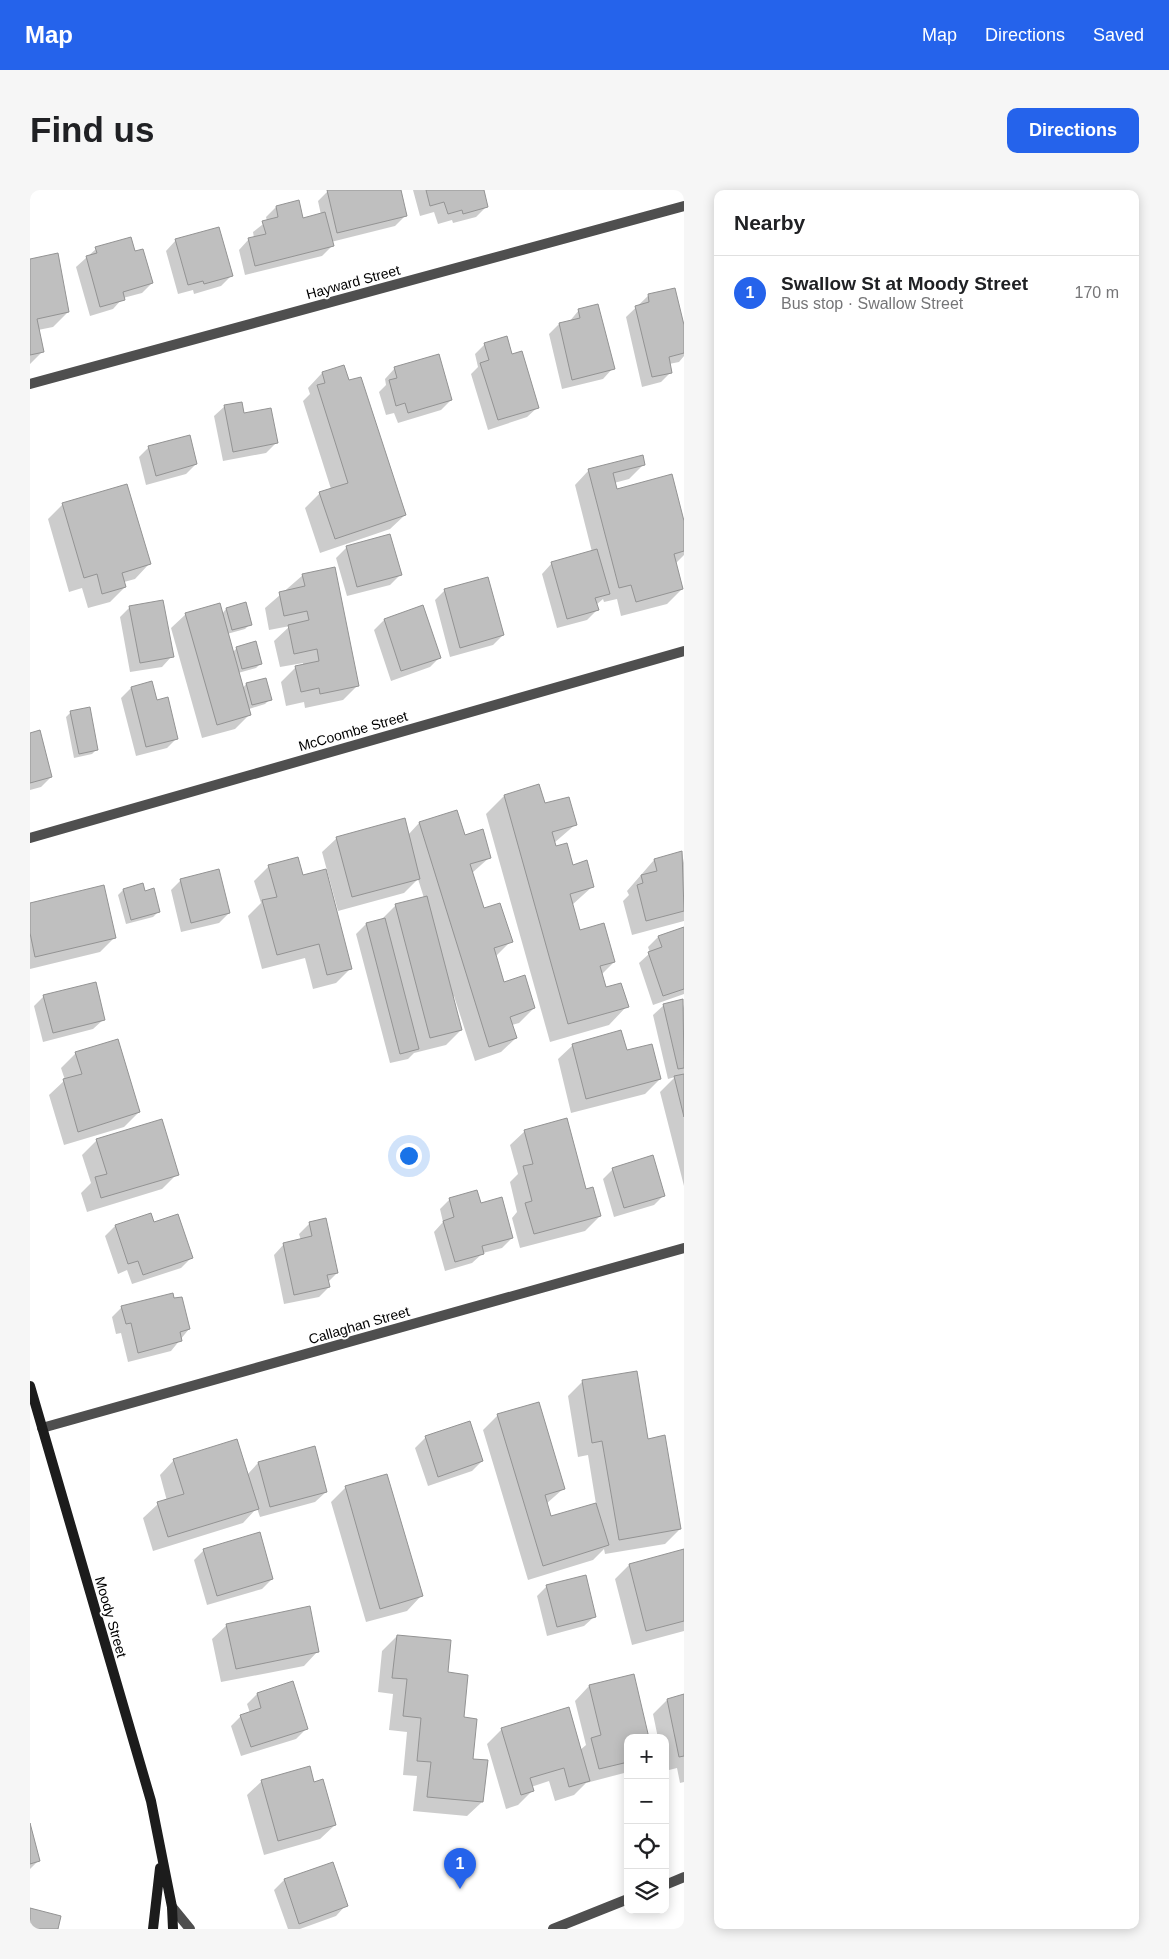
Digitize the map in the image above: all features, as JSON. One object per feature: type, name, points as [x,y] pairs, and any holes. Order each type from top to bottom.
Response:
[{"type":"main road","name":"Moody Street","points":[[30,1386],[151,1801],[172,1907],[173,1929]]},
{"type":"main road","name":"Moody Street","points":[[153,1929],[161,1857]]},
{"type":"street","name":"Hayward Street","points":[[30,384],[684,206]]},
{"type":"street","name":"McCoombe Street","points":[[30,838],[684,651]]},
{"type":"street","name":"Callaghan Street","points":[[42,1428],[684,1248]]},
{"type":"street","points":[[669,1883],[684,1877]]},
{"type":"street","points":[[553,1929],[624,1901]]},
{"type":"street","points":[[172,1907],[190,1929]]},
{"type":"building","points":[[327,190],[401,190],[407,216],[337,233]]},
{"type":"building","points":[[426,190],[484,190],[488,207],[463,214],[462,210],[448,214],[444,202],[430,206]]},
{"type":"building","points":[[299,200],[303,218],[325,212],[334,246],[255,266],[248,238],[266,234],[262,221],[278,217],[276,206]]},
{"type":"building","points":[[219,227],[233,276],[204,284],[203,281],[188,285],[175,239]]},
{"type":"building","points":[[131,237],[135,251],[143,249],[153,283],[123,292],[125,300],[100,307],[86,256],[97,253],[95,247]]},
{"type":"building","points":[[58,253],[69,312],[37,319],[44,352],[30,355],[30,259]]},
{"type":"building","points":[[675,288],[684,325],[684,353],[669,357],[672,373],[652,377],[635,306],[649,302],[648,294]]},
{"type":"building","points":[[598,304],[615,369],[572,380],[559,323],[580,318],[578,309]]},
{"type":"building","points":[[507,336],[512,354],[522,351],[539,408],[498,420],[480,363],[489,360],[484,343]]},
{"type":"building","points":[[439,354],[452,400],[408,413],[405,403],[396,406],[389,380],[397,378],[394,367]]},
{"type":"building","points":[[344,365],[349,380],[361,377],[406,515],[335,539],[319,492],[348,483],[317,385],[325,383],[322,372]]},
{"type":"building","points":[[242,402],[244,413],[271,408],[278,443],[233,452],[224,405]]},
{"type":"building","points":[[190,435],[197,464],[156,476],[148,446]]},
{"type":"building","points":[[643,455],[645,465],[613,473],[617,489],[672,474],[684,521],[684,551],[674,554],[683,589],[636,602],[631,585],[619,588],[588,469]]},
{"type":"building","points":[[127,484],[151,564],[122,573],[126,587],[102,594],[97,574],[84,578],[62,503]]},
{"type":"building","points":[[390,534],[402,575],[357,587],[346,546]]},
{"type":"building","points":[[597,549],[610,594],[595,598],[599,610],[567,619],[551,562]]},
{"type":"building","points":[[335,567],[359,686],[320,694],[319,688],[301,692],[295,666],[319,661],[317,649],[294,654],[288,625],[309,620],[307,611],[284,616],[279,592],[305,586],[302,574]]},
{"type":"building","points":[[488,577],[504,635],[460,648],[444,589]]},
{"type":"building","points":[[163,600],[174,657],[140,663],[129,606]]},
{"type":"building","points":[[246,602],[252,625],[232,630],[226,608]]},
{"type":"building","points":[[220,603],[251,715],[217,725],[185,613]]},
{"type":"building","points":[[423,605],[441,658],[401,671],[384,619]]},
{"type":"building","points":[[256,641],[262,664],[242,669],[236,647]]},
{"type":"building","points":[[266,678],[272,700],[252,705],[246,683]]},
{"type":"building","points":[[152,681],[157,700],[168,697],[178,739],[146,747],[131,687]]},
{"type":"building","points":[[90,707],[98,750],[79,754],[70,711]]},
{"type":"building","points":[[40,730],[52,777],[30,783],[30,733]]},
{"type":"building","points":[[539,784],[545,803],[569,797],[577,825],[552,832],[556,846],[567,843],[573,865],[587,860],[594,887],[570,894],[580,930],[604,923],[615,962],[600,966],[606,987],[621,983],[629,1007],[568,1024],[504,795]]},
{"type":"building","points":[[457,810],[465,835],[483,829],[491,858],[470,864],[484,908],[500,903],[513,942],[494,948],[504,982],[525,975],[535,1008],[510,1017],[517,1038],[489,1047],[419,822]]},
{"type":"building","points":[[405,818],[420,879],[352,897],[336,837]]},
{"type":"building","points":[[682,851],[684,911],[646,921],[637,885],[643,883],[641,875],[657,871],[654,859]]},
{"type":"building","points":[[298,857],[303,875],[326,869],[352,969],[327,975],[319,944],[277,955],[262,900],[277,897],[268,865]]},
{"type":"building","points":[[219,869],[230,913],[191,923],[180,879]]},
{"type":"building","points":[[143,883],[145,891],[154,888],[160,912],[131,920],[123,889]]},
{"type":"building","points":[[104,885],[116,938],[35,957],[30,933],[30,903]]},
{"type":"building","points":[[427,896],[462,1030],[430,1038],[395,904]]},
{"type":"building","points":[[385,918],[419,1049],[400,1054],[366,923]]},
{"type":"building","points":[[684,927],[684,989],[663,996],[648,952],[662,947],[658,936]]},
{"type":"building","points":[[96,982],[105,1020],[53,1033],[43,995]]},
{"type":"building","points":[[683,999],[684,1068],[678,1069],[663,1004]]},
{"type":"building","points":[[621,1030],[627,1050],[652,1044],[661,1079],[586,1099],[572,1044]]},
{"type":"building","points":[[118,1039],[140,1112],[78,1132],[63,1079],[82,1074],[75,1052]]},
{"type":"building","points":[[684,1074],[684,1117],[674,1076]]},
{"type":"building","points":[[567,1118],[586,1189],[593,1187],[601,1216],[534,1234],[525,1203],[532,1201],[523,1166],[533,1164],[524,1130]]},
{"type":"building","points":[[162,1119],[179,1175],[101,1198],[95,1177],[107,1174],[96,1139]]},
{"type":"building","points":[[653,1155],[665,1196],[624,1208],[612,1168]]},
{"type":"building","points":[[477,1190],[481,1203],[502,1197],[513,1238],[482,1246],[484,1254],[455,1262],[443,1221],[454,1217],[449,1198]]},
{"type":"building","points":[[151,1213],[154,1222],[178,1214],[193,1258],[143,1275],[138,1261],[128,1264],[115,1225]]},
{"type":"building","points":[[326,1218],[338,1273],[327,1275],[330,1287],[294,1295],[283,1243],[312,1236],[309,1222]]},
{"type":"building","points":[[173,1293],[174,1298],[182,1297],[190,1329],[180,1332],[182,1341],[138,1353],[131,1323],[126,1324],[121,1306]]},
{"type":"building","points":[[637,1371],[648,1439],[665,1435],[681,1529],[619,1540],[602,1441],[592,1443],[582,1380]]},
{"type":"building","points":[[539,1402],[565,1489],[545,1495],[551,1516],[596,1503],[609,1545],[543,1566],[497,1414]]},
{"type":"building","points":[[470,1421],[483,1461],[438,1477],[425,1436]]},
{"type":"building","points":[[237,1439],[259,1509],[168,1537],[157,1502],[184,1494],[173,1459]]},
{"type":"building","points":[[315,1446],[327,1492],[270,1507],[258,1462]]},
{"type":"building","points":[[387,1474],[423,1596],[380,1609],[345,1486]]},
{"type":"building","points":[[260,1532],[273,1579],[217,1596],[203,1549]]},
{"type":"building","points":[[684,1549],[684,1621],[646,1631],[629,1564]]},
{"type":"building","points":[[586,1575],[596,1617],[557,1627],[546,1585]]},
{"type":"building","points":[[310,1606],[319,1652],[236,1669],[226,1624]]},
{"type":"building","points":[[397,1635],[451,1640],[448,1672],[468,1675],[464,1717],[477,1719],[473,1759],[488,1760],[483,1802],[427,1797],[431,1762],[417,1761],[421,1718],[403,1716],[407,1679],[392,1678]]},
{"type":"building","points":[[634,1674],[648,1734],[624,1734],[624,1763],[599,1769],[591,1738],[601,1735],[589,1685]]},
{"type":"building","points":[[293,1681],[308,1729],[251,1747],[240,1715],[261,1708],[257,1693]]},
{"type":"building","points":[[684,1694],[684,1756],[679,1757],[667,1699]]},
{"type":"building","points":[[569,1707],[590,1781],[569,1787],[564,1768],[530,1778],[534,1791],[521,1795],[501,1728]]},
{"type":"building","points":[[310,1766],[314,1782],[323,1779],[336,1825],[278,1841],[261,1780]]},
{"type":"building","points":[[30,1823],[40,1861],[30,1864]]},
{"type":"building","points":[[333,1862],[348,1906],[299,1924],[284,1879]]},
{"type":"building","points":[[30,1908],[61,1916],[58,1929],[30,1929]]},
{"type":"place","name":"Swallow St at Moody Street","points":[[460,1889]]}]
